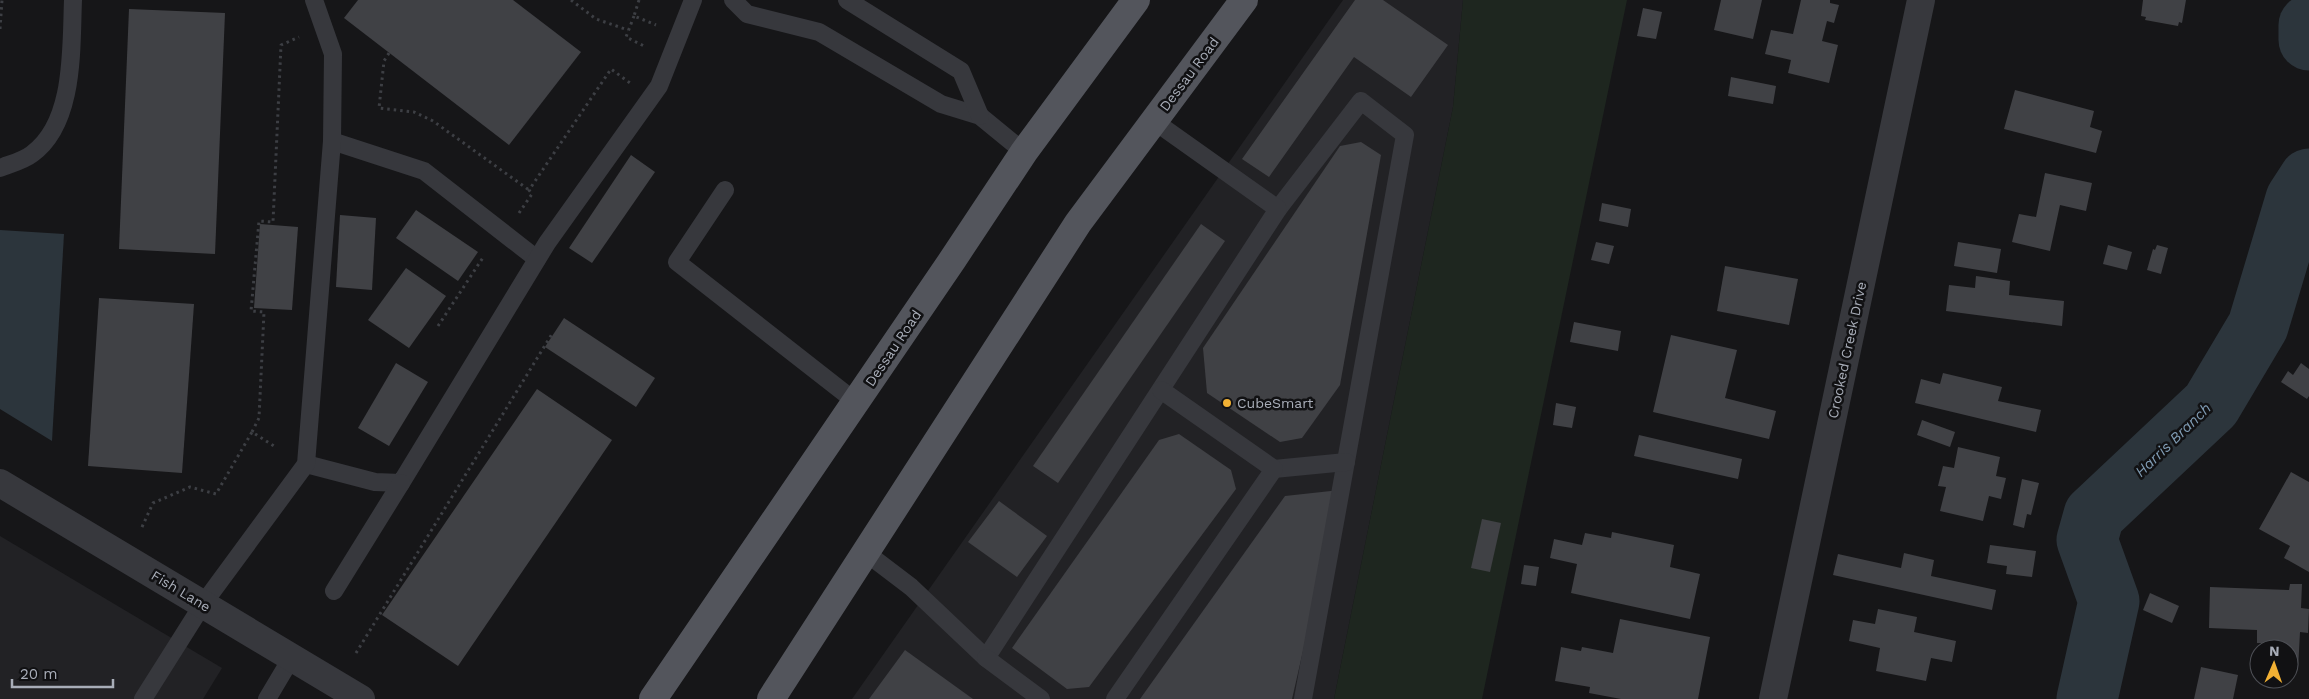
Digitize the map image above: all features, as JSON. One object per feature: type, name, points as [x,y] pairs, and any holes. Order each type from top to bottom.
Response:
[{"type":"main road","name":"Dessau Road","points":[[653,699],[1024,152],[1136,0]]},
{"type":"main road","name":"Dessau Road","points":[[771,699],[1078,223],[1244,0]]},
{"type":"street","name":"Crooked Creek Drive","points":[[1773,699],[1921,0]]},
{"type":"street","name":"Fish Lane","points":[[0,483],[361,699]]},
{"type":"lane","points":[[0,168],[30,156],[43,145],[61,115],[70,68],[73,0]]},
{"type":"lane","points":[[143,699],[203,604],[306,464],[332,141],[333,54],[314,0]]},
{"type":"lane","points":[[334,591],[537,259],[660,86],[693,0]]},
{"type":"lane","points":[[734,0],[747,14],[819,32],[941,104],[980,116],[1024,152]]},
{"type":"lane","points":[[847,0],[962,71],[980,116]]},
{"type":"lane","points":[[986,658],[1278,209],[1361,101],[1405,135],[1303,699]]},
{"type":"lane","points":[[1154,121],[1278,209]]},
{"type":"lane","points":[[332,141],[424,170],[537,259]]},
{"type":"lane","points":[[725,190],[677,262],[856,402]]},
{"type":"lane","points":[[1161,390],[1274,469],[1346,462]]},
{"type":"lane","points":[[306,464],[375,482],[401,483]]},
{"type":"lane","points":[[1115,699],[1274,469]]},
{"type":"lane","points":[[865,552],[911,587],[986,658],[1041,699]]},
{"type":"lane","points":[[267,699],[292,657]]},
{"type":"path","points":[[0,29],[2,0]]},
{"type":"path","points":[[571,0],[596,19],[628,30]]},
{"type":"path","points":[[639,0],[626,37],[651,50]]},
{"type":"path","points":[[634,16],[661,27]]},
{"type":"path","points":[[142,527],[153,503],[190,486],[216,494],[259,418],[264,312],[251,311],[259,221],[273,222],[281,45],[303,35]]},
{"type":"path","points":[[389,53],[384,60],[379,108],[414,112],[433,121],[529,190],[532,194],[518,214]]},
{"type":"path","points":[[529,190],[611,69],[636,87]]},
{"type":"path","points":[[438,326],[484,256]]},
{"type":"path","points":[[356,653],[552,334]]},
{"type":"path","points":[[252,432],[277,448]]},
{"type":"shaded area","name":"CubeSmart","points":[[1343,0],[1463,0],[1453,107],[1334,699],[852,699]]},
{"type":"shaded area","points":[[1463,0],[1627,0],[1482,699],[1334,699],[1453,107]]},
{"type":"shaded area","points":[[0,230],[64,234],[52,441],[0,409]]},
{"type":"shaded area","points":[[0,536],[222,668],[203,699],[0,699]]},
{"type":"building","points":[[358,0],[513,0],[581,52],[509,145],[344,18]]},
{"type":"building","points":[[1355,0],[1383,0],[1448,45],[1411,97],[1354,57],[1269,177],[1242,159]]},
{"type":"building","points":[[1721,0],[1762,0],[1753,39],[1714,30]]},
{"type":"building","points":[[1801,0],[1830,0],[1830,3],[1839,5],[1834,23],[1827,21],[1822,41],[1838,45],[1829,83],[1788,73],[1791,60],[1765,54],[1771,30],[1793,34]]},
{"type":"building","points":[[2143,0],[2186,0],[2182,23],[2179,22],[2178,26],[2145,20],[2146,17],[2141,16]]},
{"type":"building","points":[[1643,8],[1662,12],[1656,39],[1637,36]]},
{"type":"building","points":[[129,9],[225,13],[215,254],[119,249]]},
{"type":"building","points":[[1731,77],[1776,86],[1773,104],[1728,96]]},
{"type":"building","points":[[2015,90],[2094,111],[2090,127],[2102,131],[2096,153],[2004,129]]},
{"type":"building","points":[[1361,142],[1381,155],[1340,385],[1302,438],[1280,442],[1207,393],[1203,348],[1340,146]]},
{"type":"building","points":[[631,155],[655,172],[592,263],[569,248]]},
{"type":"building","points":[[2045,173],[2092,183],[2086,211],[2060,205],[2050,251],[2012,242],[2019,214],[2036,217]]},
{"type":"building","points":[[1602,203],[1631,209],[1628,227],[1599,221]]},
{"type":"building","points":[[416,210],[478,252],[458,281],[396,238]]},
{"type":"building","points":[[340,215],[376,218],[372,290],[336,287]]},
{"type":"building","points":[[260,224],[298,227],[292,310],[254,308]]},
{"type":"building","points":[[1201,224],[1225,241],[1058,483],[1033,466]]},
{"type":"building","points":[[1596,242],[1614,246],[1609,264],[1591,260]]},
{"type":"building","points":[[1958,242],[2001,249],[1997,273],[1954,266]]},
{"type":"building","points":[[2108,245],[2132,252],[2127,270],[2103,264]]},
{"type":"building","points":[[2157,245],[2168,248],[2161,274],[2147,270],[2153,249],[2155,250]]},
{"type":"building","points":[[1725,266],[1798,279],[1789,325],[1717,311]]},
{"type":"building","points":[[406,268],[446,296],[409,348],[368,320]]},
{"type":"building","points":[[1976,276],[2010,281],[2009,295],[2064,301],[2062,326],[1946,311],[1949,285],[1975,288]]},
{"type":"building","points":[[99,298],[194,304],[182,473],[88,466]]},
{"type":"building","points":[[564,318],[655,378],[636,407],[545,347]]},
{"type":"building","points":[[1574,322],[1621,331],[1618,351],[1570,342]]},
{"type":"building","points":[[1671,335],[1737,350],[1725,398],[1776,411],[1769,439],[1653,412]]},
{"type":"building","points":[[396,363],[428,382],[389,446],[358,428]]},
{"type":"building","points":[[2301,363],[2309,369],[2309,396],[2307,399],[2281,382],[2288,371],[2293,375]]},
{"type":"building","points":[[1943,373],[2002,387],[1998,401],[2041,410],[2036,432],[1915,403],[1921,379],[1940,384]]},
{"type":"building","points":[[537,389],[612,440],[458,666],[382,615]]},
{"type":"building","points":[[1556,403],[1576,407],[1572,428],[1553,425]]},
{"type":"building","points":[[1922,420],[1955,432],[1950,447],[1917,435]]},
{"type":"building","points":[[1179,434],[1231,470],[1236,489],[1089,687],[1067,689],[1012,648],[1159,440]]},
{"type":"building","points":[[1639,435],[1742,459],[1738,479],[1634,456]]},
{"type":"building","points":[[1958,447],[2000,457],[1996,476],[2006,478],[2001,499],[1989,496],[1983,521],[1940,511],[1946,487],[1938,486],[1943,466],[1954,468]]},
{"type":"building","points":[[2291,472],[2309,482],[2309,572],[2284,558],[2290,546],[2259,529]]},
{"type":"building","points":[[2022,479],[2039,483],[2031,515],[2027,514],[2024,528],[2013,525]]},
{"type":"building","points":[[1340,490],[1292,699],[1140,699],[1285,496]]},
{"type":"building","points":[[999,501],[1047,536],[1017,577],[968,542]]},
{"type":"building","points":[[1482,519],[1501,523],[1490,572],[1471,568]]},
{"type":"building","points":[[1612,532],[1674,545],[1670,567],[1700,574],[1690,619],[1571,593],[1577,564],[1550,558],[1554,539],[1582,545],[1585,533],[1611,538]]},
{"type":"building","points":[[1990,545],[2036,551],[2032,577],[2006,574],[2007,566],[1987,563]]},
{"type":"building","points":[[1904,553],[1934,560],[1931,576],[1996,590],[1992,610],[1833,575],[1838,554],[1901,568]]},
{"type":"building","points":[[1524,565],[1539,567],[1536,586],[1521,584]]},
{"type":"building","points":[[2290,584],[2302,584],[2301,608],[2309,609],[2308,633],[2300,632],[2299,651],[2299,639],[2257,639],[2257,630],[2209,628],[2210,587],[2289,590]]},
{"type":"building","points":[[2150,593],[2179,606],[2172,623],[2143,610]]},
{"type":"building","points":[[1878,609],[1917,617],[1914,632],[1956,641],[1952,662],[1931,658],[1926,681],[1876,671],[1880,648],[1849,641],[1853,620],[1875,624]]},
{"type":"building","points":[[1620,619],[1710,637],[1698,699],[1621,699],[1589,693],[1590,687],[1555,681],[1561,647],[1581,651],[1582,647],[1613,653]]},
{"type":"building","points":[[905,650],[973,699],[869,699]]},
{"type":"building","points":[[2201,667],[2238,675],[2233,699],[2194,699]]},
{"type":"waterway","name":"Harris Branch","points":[[2309,25],[2309,40]]},
{"type":"waterway","name":"Harris Branch","points":[[2087,699],[2109,601],[2087,540],[2094,515],[2211,405],[2258,326],[2296,199],[2309,179]]},
{"type":"place","name":"CubeSmart","points":[[1227,403]]}]
